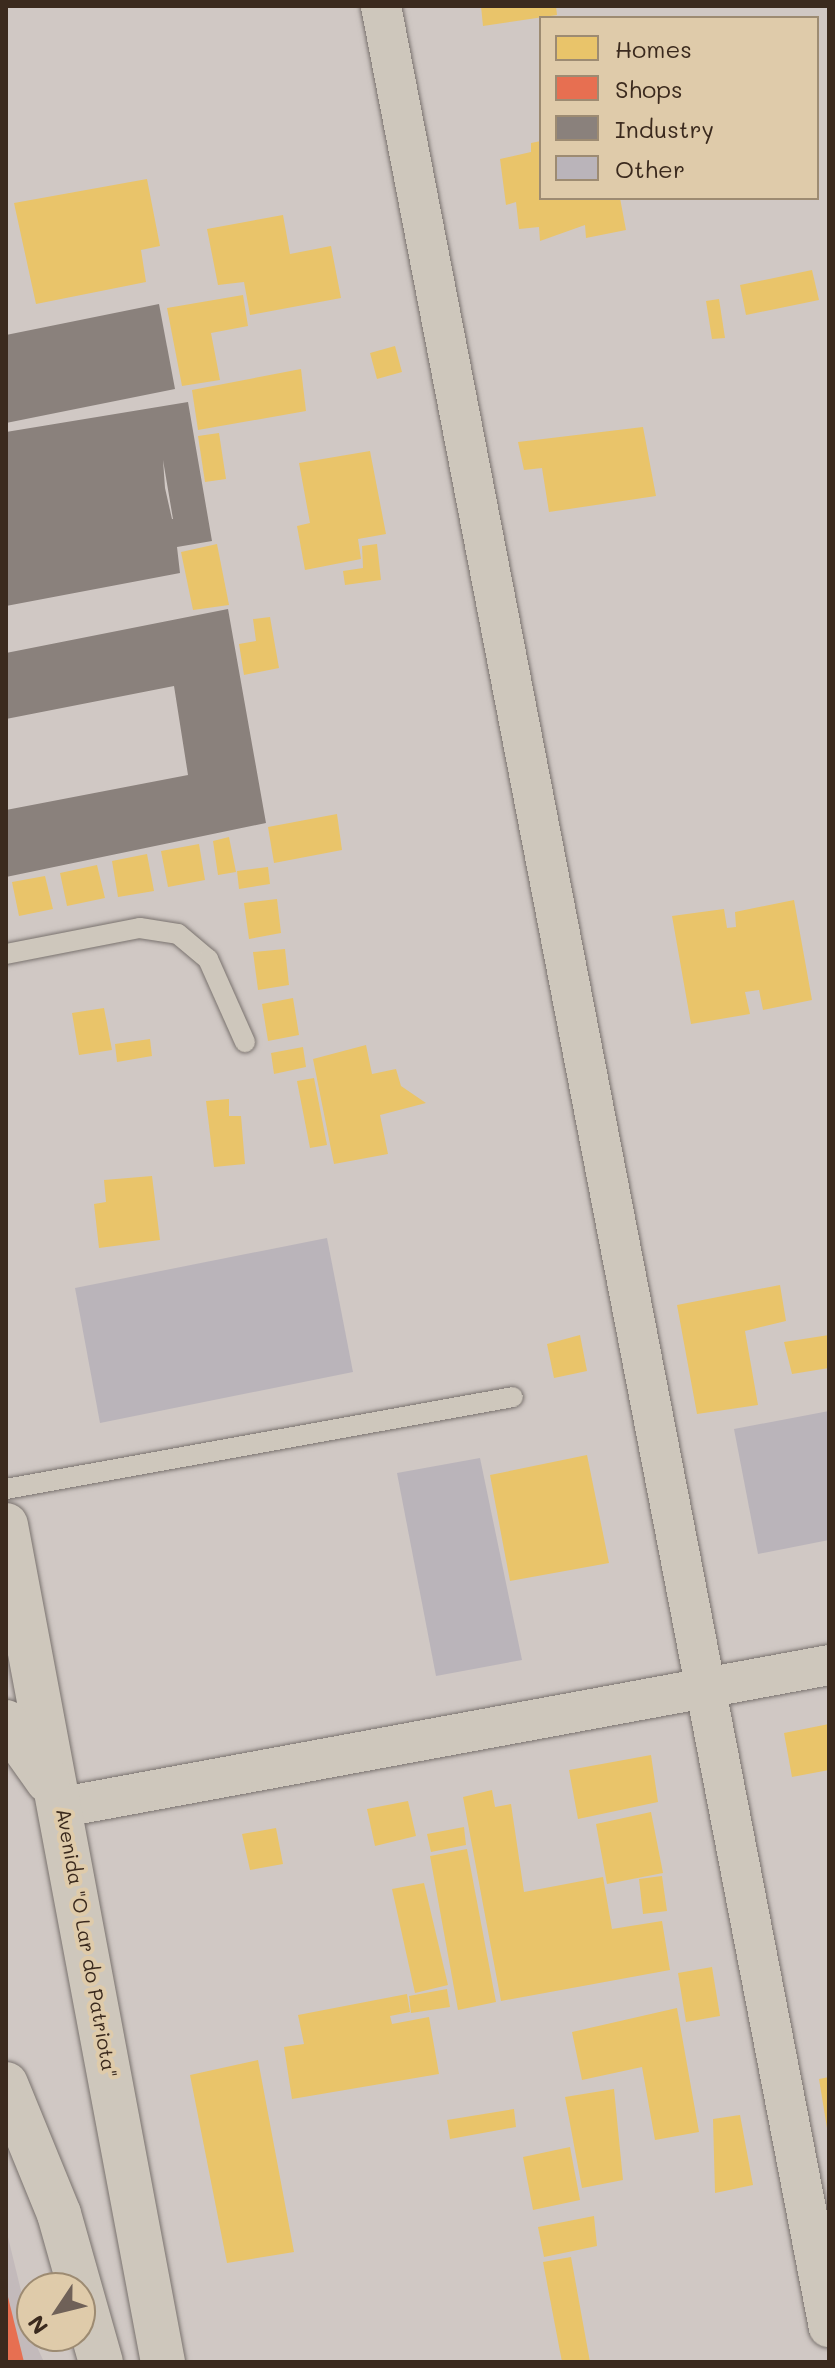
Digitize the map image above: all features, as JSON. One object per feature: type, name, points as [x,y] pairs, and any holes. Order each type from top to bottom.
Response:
[{"type":"main road","name":"Avenida \"O Lar do Patriota\"","points":[[6,1525],[63,1807],[163,2362]]},
{"type":"main road","points":[[6,1722],[63,1807]]},
{"type":"main road","points":[[6,2084],[59,2214],[101,2362]]},
{"type":"street","points":[[381,6],[709,1687],[829,2327]]},
{"type":"street","points":[[63,1807],[829,1665]]},
{"type":"lane","points":[[6,954],[140,928],[178,934],[208,959],[245,1042]]},
{"type":"lane","points":[[6,1489],[513,1397]]},
{"type":"shaded area","points":[[6,2229],[16,2272],[16,2352],[39,2352],[44,2362],[6,2362]]},
{"type":"building: Homes","points":[[481,6],[556,6],[557,15],[483,26]]},
{"type":"building: Homes","points":[[539,141],[539,200],[620,200],[626,230],[586,238],[585,225],[540,241],[539,227],[519,229],[516,202],[506,205],[500,159],[531,152],[531,143]]},
{"type":"building: Homes","points":[[147,179],[160,246],[141,250],[146,282],[36,304],[14,203]]},
{"type":"building: Homes","points":[[283,215],[290,254],[331,246],[341,298],[250,315],[244,282],[218,285],[207,229]]},
{"type":"building: Homes","points":[[812,270],[819,300],[746,315],[740,285]]},
{"type":"building: Homes","points":[[243,295],[248,326],[211,333],[220,380],[182,386],[167,308]]},
{"type":"building: Homes","points":[[719,299],[725,338],[712,339],[706,301]]},
{"type":"building: Homes","points":[[395,346],[402,372],[377,379],[370,353]]},
{"type":"building: Homes","points":[[301,369],[306,411],[198,430],[192,390]]},
{"type":"building: Homes","points":[[643,427],[656,496],[549,512],[542,468],[524,470],[518,442]]},
{"type":"building: Homes","points":[[219,433],[226,479],[205,482],[198,436]]},
{"type":"building: Homes","points":[[370,451],[386,534],[358,539],[361,559],[305,570],[297,526],[310,523],[299,463]]},
{"type":"building: Homes","points":[[217,544],[229,605],[193,610],[181,552]]},
{"type":"building: Homes","points":[[377,544],[381,580],[345,585],[343,571],[363,568],[362,546]]},
{"type":"building: Homes","points":[[270,617],[279,668],[244,675],[239,644],[256,641],[253,619]]},
{"type":"building: Homes","points":[[337,814],[342,850],[274,863],[268,827]]},
{"type":"building: Homes","points":[[229,837],[236,872],[218,875],[213,841]]},
{"type":"building: Homes","points":[[199,844],[205,880],[168,887],[161,851]]},
{"type":"building: Homes","points":[[147,854],[154,891],[118,897],[112,861]]},
{"type":"building: Homes","points":[[97,865],[105,898],[67,906],[60,873]]},
{"type":"building: Homes","points":[[268,867],[270,884],[239,889],[237,871]]},
{"type":"building: Homes","points":[[45,876],[53,909],[19,916],[12,882]]},
{"type":"building: Homes","points":[[277,899],[281,933],[249,939],[244,903]]},
{"type":"building: Homes","points":[[794,900],[812,1000],[763,1010],[759,990],[745,992],[750,1014],[691,1024],[672,916],[724,909],[727,928],[736,927],[735,912]]},
{"type":"building: Homes","points":[[285,949],[289,985],[258,990],[253,952]]},
{"type":"building: Homes","points":[[293,998],[299,1035],[268,1041],[262,1004]]},
{"type":"building: Homes","points":[[104,1008],[112,1050],[79,1055],[72,1013]]},
{"type":"building: Homes","points":[[150,1039],[152,1056],[117,1062],[115,1044]]},
{"type":"building: Homes","points":[[366,1045],[372,1074],[396,1069],[401,1086],[426,1103],[380,1115],[388,1154],[334,1164],[313,1059]]},
{"type":"building: Homes","points":[[303,1047],[306,1067],[274,1074],[271,1053]]},
{"type":"building: Homes","points":[[314,1078],[327,1145],[310,1148],[297,1081]]},
{"type":"building: Homes","points":[[229,1099],[229,1116],[241,1116],[245,1164],[214,1167],[206,1101]]},
{"type":"building: Homes","points":[[152,1176],[160,1240],[99,1248],[94,1204],[106,1202],[104,1180]]},
{"type":"building: Homes","points":[[780,1285],[786,1321],[745,1331],[758,1405],[697,1414],[677,1305]]},
{"type":"building: Homes","points":[[580,1335],[587,1371],[554,1378],[547,1344]]},
{"type":"building: Homes","points":[[829,1335],[829,1368],[792,1374],[784,1342]]},
{"type":"building: Homes","points":[[587,1455],[609,1563],[510,1581],[490,1475]]},
{"type":"building: Homes","points":[[829,1724],[829,1770],[792,1777],[784,1733]]},
{"type":"building: Homes","points":[[651,1755],[658,1802],[578,1819],[569,1770]]},
{"type":"building: Homes","points":[[492,1790],[495,1807],[511,1804],[524,1892],[603,1877],[612,1929],[662,1921],[670,1970],[501,2001],[463,1797]]},
{"type":"building: Homes","points":[[408,1801],[416,1836],[375,1846],[367,1809]]},
{"type":"building: Homes","points":[[651,1812],[663,1873],[607,1884],[596,1824]]},
{"type":"building: Homes","points":[[464,1827],[466,1845],[431,1852],[427,1834]]},
{"type":"building: Homes","points":[[276,1828],[283,1864],[250,1870],[242,1834]]},
{"type":"building: Homes","points":[[467,1849],[496,2002],[458,2010],[430,1856]]},
{"type":"building: Homes","points":[[662,1876],[667,1911],[643,1914],[639,1879]]},
{"type":"building: Homes","points":[[424,1883],[448,1985],[415,1993],[392,1889]]},
{"type":"building: Homes","points":[[712,1967],[720,2016],[686,2022],[678,1973]]},
{"type":"building: Homes","points":[[447,1989],[450,2007],[411,2013],[409,1996]]},
{"type":"building: Homes","points":[[407,1994],[410,2012],[390,2016],[392,2024],[429,2017],[439,2074],[292,2099],[284,2047],[304,2044],[298,2015]]},
{"type":"building: Homes","points":[[677,2008],[699,2132],[655,2140],[642,2067],[582,2080],[572,2032]]},
{"type":"building: Homes","points":[[258,2060],[294,2252],[227,2263],[190,2075]]},
{"type":"building: Homes","points":[[829,2077],[829,2128],[827,2128],[819,2079]]},
{"type":"building: Homes","points":[[614,2089],[623,2180],[582,2188],[565,2097]]},
{"type":"building: Homes","points":[[514,2109],[516,2127],[450,2139],[447,2120]]},
{"type":"building: Homes","points":[[740,2115],[753,2185],[715,2193],[713,2119]]},
{"type":"building: Homes","points":[[570,2147],[580,2200],[533,2210],[523,2157]]},
{"type":"building: Homes","points":[[594,2216],[597,2246],[544,2257],[538,2227]]},
{"type":"building: Homes","points":[[571,2257],[590,2362],[562,2362],[543,2262]]},
{"type":"building: Shops","points":[[7,2293],[16,2330],[16,2352],[22,2352],[24,2362],[6,2362]]},
{"type":"building: Industry","points":[[159,304],[175,389],[6,423],[6,335]]},
{"type":"building: Industry","points":[[188,402],[212,541],[177,547],[180,573],[6,606],[6,432]],"holes":[[[163,460],[173,519],[165,488]]]},
{"type":"building: Industry","points":[[228,609],[266,823],[6,877],[6,810],[188,775],[174,686],[6,719],[6,653]]},
{"type":"building: Other","points":[[327,1238],[353,1372],[100,1423],[75,1288]]},
{"type":"building: Other","points":[[829,1411],[829,1540],[758,1554],[734,1429]]},
{"type":"building: Other","points":[[480,1458],[522,1660],[436,1676],[397,1473]]}]
